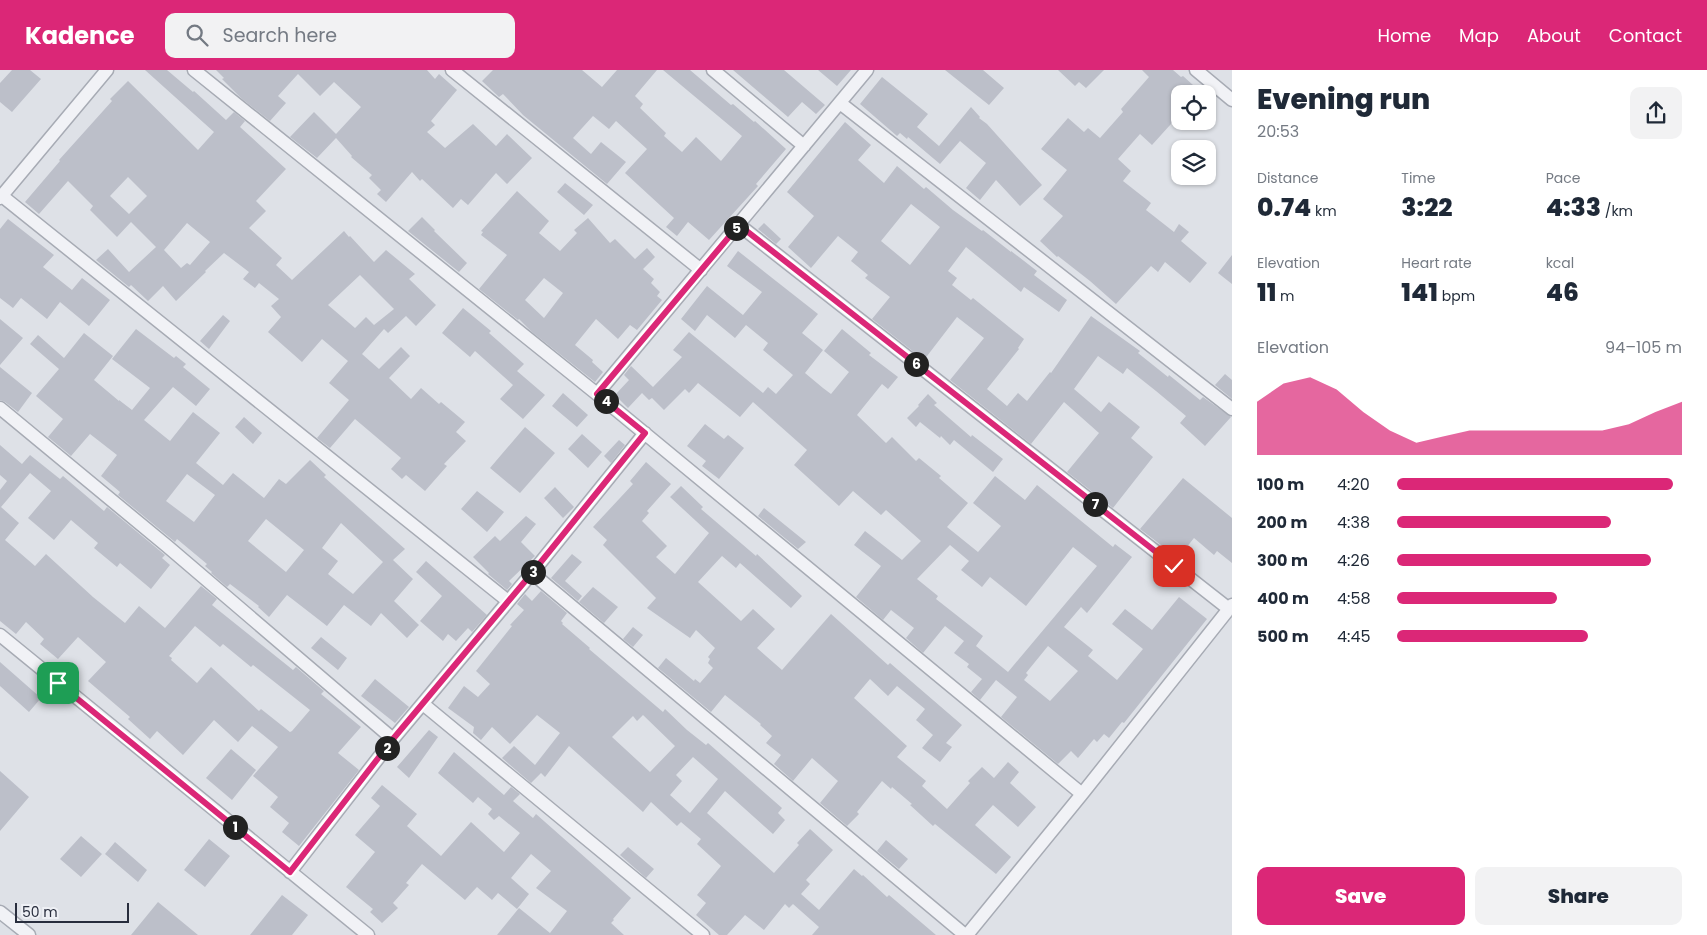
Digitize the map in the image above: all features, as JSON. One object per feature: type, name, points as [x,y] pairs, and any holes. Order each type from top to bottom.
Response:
[{"type":"street","points":[[107,70],[1,197],[508,602]]},
{"type":"street","points":[[194,70],[645,433],[1082,794]]},
{"type":"street","points":[[452,70],[701,270]]},
{"type":"street","points":[[713,70],[804,146]]},
{"type":"street","points":[[597,394],[867,70]]},
{"type":"street","points":[[1196,70],[1232,100]]},
{"type":"street","points":[[840,103],[1232,409]]},
{"type":"street","points":[[532,573],[966,935],[1082,794],[1230,607],[739,225]]},
{"type":"street","points":[[0,408],[167,546],[393,739]]},
{"type":"street","points":[[290,872],[393,739],[532,573],[645,433]]},
{"type":"street","points":[[0,635],[368,935]]},
{"type":"street","points":[[423,704],[703,935]]},
{"type":"street","points":[[0,912],[29,935]]},
{"type":"building","points":[[12,70],[30,70],[41,79],[12,112],[0,102],[0,83]]},
{"type":"building","points":[[145,70],[167,70],[226,120],[234,112],[245,121],[240,127],[286,169],[256,201],[266,211],[249,228],[282,258],[276,265],[292,280],[344,231],[374,262],[386,250],[415,274],[409,279],[436,305],[416,326],[406,316],[388,333],[384,329],[362,354],[379,369],[401,347],[410,356],[389,378],[411,399],[421,388],[439,404],[441,402],[465,422],[456,432],[466,441],[444,464],[447,466],[425,491],[406,475],[402,479],[391,469],[401,458],[355,419],[330,448],[317,438],[349,400],[329,383],[348,361],[322,339],[302,362],[268,332],[281,317],[271,306],[279,299],[259,283],[255,288],[243,279],[249,272],[224,253],[176,301],[163,286],[148,301],[131,285],[129,287],[96,260],[108,249],[129,272],[156,247],[131,222],[117,237],[90,210],[93,206],[68,181],[39,214],[25,202],[59,160],[112,101],[110,99],[128,81],[198,150],[214,132]],"holes":[[[128,177],[147,196],[129,214],[110,196]],[[187,223],[210,242],[190,265],[187,263],[181,268],[164,250]],[[360,275],[394,309],[374,325],[366,317],[355,328],[328,305]]]},
{"type":"building","points":[[216,70],[427,70],[435,79],[439,74],[457,90],[431,121],[435,125],[427,132],[445,148],[473,124],[496,146],[507,134],[532,158],[507,184],[496,173],[468,205],[461,199],[453,208],[412,172],[386,202],[377,194],[381,190],[369,178],[372,175],[351,157],[336,138],[317,158],[290,137],[314,112],[336,134],[361,107],[334,82],[320,96],[298,74],[278,96],[286,103],[270,121],[241,98],[222,79],[224,78]]},
{"type":"building","points":[[493,70],[582,70],[602,87],[617,70],[657,70],[635,96],[643,104],[640,108],[666,133],[664,136],[682,152],[696,137],[721,161],[742,136],[663,70],[690,70],[731,105],[733,104],[755,121],[786,149],[756,184],[758,186],[709,240],[688,222],[677,236],[666,227],[674,218],[625,173],[647,149],[616,121],[609,129],[593,116],[573,138],[591,154],[601,142],[626,162],[607,184],[523,115],[503,94],[499,97],[482,81]]},
{"type":"building","points":[[733,70],[784,70],[825,105],[816,114],[802,102],[788,117]]},
{"type":"building","points":[[818,70],[851,70],[837,86]]},
{"type":"building","points":[[945,70],[983,70],[1004,88],[989,105]]},
{"type":"building","points":[[1058,70],[1104,70],[1086,88],[1079,82],[1075,86]]},
{"type":"building","points":[[1142,70],[1173,70],[1193,85],[1171,85],[1171,124],[1152,145],[1140,134],[1118,159],[1131,171],[1123,181],[1151,203],[1146,210],[1174,232],[1179,224],[1189,232],[1181,241],[1207,263],[1190,283],[1165,262],[1158,272],[1151,266],[1116,304],[1040,241],[1063,216],[1043,199],[1067,170],[1041,149],[1068,118],[1084,132],[1088,128],[1100,138],[1123,112],[1121,109],[1149,77]]},
{"type":"building","points":[[882,77],[928,114],[917,127],[939,146],[971,107],[1042,185],[1020,206],[996,180],[980,200],[966,188],[986,163],[960,141],[940,164],[908,137],[907,139],[900,133],[897,136],[860,104]]},
{"type":"building","points":[[845,122],[871,145],[858,160],[884,183],[897,166],[924,189],[926,187],[953,210],[1037,271],[1034,275],[1067,300],[1059,312],[1024,287],[1021,292],[966,247],[948,271],[957,278],[952,285],[971,300],[973,298],[1024,339],[1019,349],[987,389],[1007,406],[1018,393],[1027,401],[1051,373],[1091,316],[1140,351],[1138,353],[1168,377],[1169,375],[1200,400],[1203,397],[1231,417],[1205,446],[1180,423],[1186,416],[1127,368],[1123,374],[1098,356],[1074,389],[1101,412],[1109,402],[1140,427],[1131,438],[1153,457],[1113,508],[1067,472],[1099,433],[1064,402],[1031,444],[950,380],[984,338],[957,317],[924,360],[872,319],[890,297],[865,278],[868,275],[851,261],[858,252],[838,236],[811,268],[788,247],[814,216],[787,192]],"holes":[[[911,204],[940,227],[910,265],[881,241]]]},
{"type":"building","points":[[565,183],[593,205],[584,215],[557,192]]},
{"type":"building","points":[[517,191],[549,221],[539,233],[560,251],[577,233],[574,230],[588,218],[610,243],[615,239],[635,259],[647,248],[655,257],[643,269],[654,279],[651,283],[660,292],[657,296],[662,300],[637,330],[630,325],[618,339],[596,319],[575,345],[593,360],[592,362],[603,372],[595,382],[532,332],[519,319],[479,289],[507,255],[481,235],[483,232],[481,231]],"holes":[[[544,278],[563,293],[544,318],[525,300]]]},
{"type":"building","points":[[422,217],[467,263],[459,272],[408,231]]},
{"type":"building","points":[[8,219],[54,255],[43,267],[72,290],[82,278],[110,300],[89,326],[60,302],[47,319],[21,298],[13,308],[0,298],[0,229]]},
{"type":"building","points":[[764,223],[781,239],[776,244],[758,229]]},
{"type":"building","points":[[738,251],[818,314],[802,333],[823,350],[805,373],[831,394],[849,372],[824,351],[842,329],[871,353],[869,355],[898,377],[888,389],[882,384],[857,415],[886,443],[892,437],[916,461],[919,458],[941,476],[939,478],[968,503],[947,527],[978,552],[1001,526],[973,503],[995,476],[1025,500],[1037,485],[1113,547],[1115,544],[1132,557],[1087,613],[1081,607],[1064,627],[1093,650],[1088,656],[1117,680],[1143,649],[1112,624],[1125,609],[1152,630],[1179,597],[1207,619],[1124,723],[1122,722],[1109,738],[1104,734],[1097,742],[1094,739],[1078,758],[1071,751],[1058,764],[1001,717],[1017,697],[996,680],[980,700],[971,692],[982,679],[967,667],[969,664],[954,653],[964,641],[945,626],[923,653],[906,638],[914,628],[891,610],[883,620],[856,597],[881,566],[854,545],[865,531],[902,560],[921,541],[886,510],[881,515],[853,491],[839,506],[794,465],[807,450],[753,402],[740,417],[698,383],[689,393],[685,389],[664,410],[652,398],[649,400],[642,393],[628,408],[615,395],[629,380],[624,375],[631,366],[653,387],[682,357],[673,350],[689,332],[763,393],[768,387],[776,394],[793,375],[763,350],[768,343],[746,325],[735,338],[707,315],[695,331],[681,319],[707,286],[743,315],[762,292],[727,266]],"holes":[[[950,545],[969,561],[961,570],[982,587],[990,577],[1026,606],[1073,547],[1097,566],[1008,672],[976,646],[983,636],[936,599],[938,596],[917,579]],[[1048,646],[1078,671],[1050,701],[1024,680],[1028,675],[1026,673]]]},
{"type":"building","points":[[1232,255],[1232,284],[1218,273]]},
{"type":"building","points":[[463,308],[491,331],[489,333],[524,364],[517,371],[545,395],[523,419],[500,399],[513,385],[475,351],[470,357],[442,333]]},
{"type":"building","points":[[223,315],[230,321],[209,349],[200,341]]},
{"type":"building","points":[[0,319],[23,338],[0,365]]},
{"type":"building","points":[[136,329],[174,358],[176,356],[186,364],[183,367],[210,389],[196,406],[173,387],[144,420],[170,441],[193,412],[220,433],[196,463],[223,485],[233,473],[264,498],[279,479],[286,484],[310,460],[326,475],[324,477],[405,549],[393,560],[413,579],[394,601],[419,625],[407,638],[381,613],[371,626],[344,605],[327,626],[287,595],[269,617],[259,606],[230,584],[227,587],[211,573],[205,566],[207,564],[177,539],[175,542],[118,495],[120,492],[101,476],[117,455],[90,434],[71,456],[48,437],[63,419],[36,396],[59,369],[30,344],[38,335],[64,358],[84,333],[113,356],[94,380],[132,410],[150,388],[112,359]],"holes":[[[187,474],[215,495],[194,522],[166,501]],[[266,519],[304,550],[286,572],[248,541]],[[341,523],[383,562],[353,594],[328,574],[338,561],[322,548]]]},
{"type":"building","points":[[0,367],[32,393],[18,412],[0,400]]},
{"type":"building","points":[[1225,374],[1232,380],[1232,399],[1215,385]]},
{"type":"building","points":[[563,393],[588,415],[577,427],[552,406]]},
{"type":"building","points":[[928,394],[937,403],[934,405],[971,437],[972,435],[1003,459],[993,472],[954,440],[950,445],[941,436],[940,438],[920,422],[916,427],[907,418]]},
{"type":"building","points":[[244,417],[262,433],[253,444],[235,427]]},
{"type":"building","points":[[705,424],[724,439],[728,435],[744,448],[719,479],[702,466],[706,461],[687,446]]},
{"type":"building","points":[[525,427],[555,453],[520,493],[490,468]]},
{"type":"building","points":[[582,434],[602,452],[588,468],[568,449]]},
{"type":"building","points":[[619,440],[625,445],[611,463],[604,456]]},
{"type":"building","points":[[0,445],[22,464],[30,455],[60,479],[63,476],[104,511],[107,507],[165,555],[162,558],[170,565],[151,589],[120,563],[117,567],[94,548],[98,543],[71,520],[54,540],[28,518],[51,491],[30,473],[1,507],[19,523],[5,540],[35,566],[46,554],[125,623],[139,606],[165,628],[201,586],[217,599],[212,605],[293,670],[296,667],[324,691],[321,694],[361,727],[338,753],[359,770],[299,846],[282,832],[289,823],[270,807],[278,797],[253,776],[278,747],[252,726],[238,742],[214,720],[183,755],[157,731],[150,739],[128,719],[130,717],[88,681],[106,662],[78,637],[58,659],[40,644],[44,639],[26,622],[16,634],[0,621],[0,490],[7,481],[0,475]],"holes":[[[195,626],[220,647],[223,644],[310,710],[292,731],[290,732],[261,709],[259,711],[211,667],[197,683],[169,656]]]},
{"type":"building","points":[[646,462],[671,484],[647,511],[649,513],[642,521],[667,546],[656,557],[675,574],[709,533],[670,497],[681,486],[703,507],[701,509],[756,556],[757,554],[802,596],[791,608],[740,563],[736,568],[722,556],[698,582],[741,621],[753,609],[775,629],[757,648],[782,670],[831,614],[888,665],[890,663],[962,725],[946,743],[952,747],[940,762],[922,748],[933,735],[916,720],[925,709],[897,686],[888,696],[870,679],[854,698],[907,746],[897,757],[926,781],[922,786],[947,809],[970,783],[968,781],[982,767],[994,778],[1008,762],[1019,772],[1010,783],[1036,807],[1018,827],[993,805],[975,825],[1011,857],[996,874],[935,824],[933,826],[910,805],[912,804],[882,781],[857,812],[859,814],[847,826],[820,803],[838,781],[812,758],[793,781],[774,764],[781,755],[766,743],[772,736],[761,724],[725,695],[711,712],[658,668],[666,658],[694,681],[695,679],[700,683],[713,668],[708,663],[710,659],[708,657],[715,648],[696,630],[690,638],[647,608],[656,598],[603,545],[607,540],[593,527],[633,484],[630,481]]},
{"type":"building","points":[[1183,478],[1232,518],[1232,563],[1217,551],[1214,555],[1194,538],[1178,558],[1140,529]]},
{"type":"building","points":[[555,487],[574,507],[563,518],[544,498]]},
{"type":"building","points":[[477,491],[504,512],[487,532],[461,509]]},
{"type":"building","points":[[764,508],[806,542],[798,549],[758,516]]},
{"type":"building","points":[[526,516],[536,524],[521,542],[535,556],[509,581],[512,584],[507,590],[488,574],[473,557],[495,536],[500,541]]},
{"type":"building","points":[[572,554],[582,562],[565,581],[582,596],[578,601],[551,578]]},
{"type":"building","points":[[426,561],[487,615],[472,632],[468,628],[456,641],[448,634],[443,641],[420,621],[442,596],[416,572]]},
{"type":"building","points":[[593,587],[618,607],[604,623],[579,602]]},
{"type":"building","points":[[541,591],[567,613],[561,621],[562,624],[589,649],[663,712],[665,709],[687,730],[706,745],[708,743],[782,808],[778,813],[785,820],[773,834],[725,791],[707,813],[774,873],[799,845],[797,843],[810,829],[833,850],[806,880],[810,884],[801,894],[819,910],[854,869],[887,897],[889,895],[936,935],[812,935],[819,927],[793,904],[789,908],[785,904],[764,930],[745,915],[727,935],[719,935],[696,915],[706,903],[697,895],[721,866],[697,844],[701,839],[681,822],[677,826],[651,802],[643,812],[569,746],[545,777],[541,773],[531,783],[502,758],[514,746],[535,765],[560,733],[537,715],[510,744],[492,727],[481,740],[473,733],[474,727],[448,708],[464,686],[478,697],[490,684],[476,671],[512,626],[510,625],[524,610],[517,604],[525,594],[532,601]],"holes":[[[643,715],[675,746],[650,772],[612,737],[633,716],[637,721]],[[693,757],[718,779],[690,813],[670,795],[682,781],[676,775]]]},
{"type":"building","points":[[633,627],[643,635],[633,647],[623,639]]},
{"type":"building","points":[[321,637],[347,658],[338,670],[311,648]]},
{"type":"building","points":[[0,662],[41,698],[29,712],[0,686]]},
{"type":"building","points":[[375,679],[409,707],[395,723],[361,696]]},
{"type":"building","points":[[429,730],[438,737],[409,778],[397,767]]},
{"type":"building","points":[[231,749],[256,770],[232,800],[206,778]]},
{"type":"building","points":[[454,752],[504,795],[511,787],[520,794],[513,801],[533,818],[536,814],[631,898],[611,923],[624,935],[497,935],[519,908],[550,933],[567,911],[536,888],[551,871],[531,854],[511,878],[529,894],[517,909],[498,893],[492,900],[477,887],[465,900],[422,864],[406,883],[409,885],[393,903],[398,908],[382,923],[370,912],[373,909],[346,887],[375,852],[355,835],[380,806],[371,798],[382,785],[417,814],[407,826],[441,856],[471,822],[504,852],[520,833],[499,816],[494,820],[488,814],[492,809],[478,797],[473,803],[438,773]]},
{"type":"building","points":[[0,771],[29,797],[0,831]]},
{"type":"building","points":[[81,836],[102,854],[81,877],[60,859]]},
{"type":"building","points":[[209,839],[230,856],[205,887],[184,870]]},
{"type":"building","points":[[886,840],[908,859],[899,869],[877,851]]},
{"type":"building","points":[[115,842],[147,870],[138,882],[105,854]]},
{"type":"building","points":[[628,847],[654,869],[646,878],[620,855]]},
{"type":"building","points":[[282,895],[308,915],[292,935],[250,935]]},
{"type":"building","points":[[158,902],[198,935],[131,935]]},
{"type":"route","points":[[58,683],[290,872],[393,739],[532,573],[645,433],[597,394],[739,225],[1174,566]]}]
